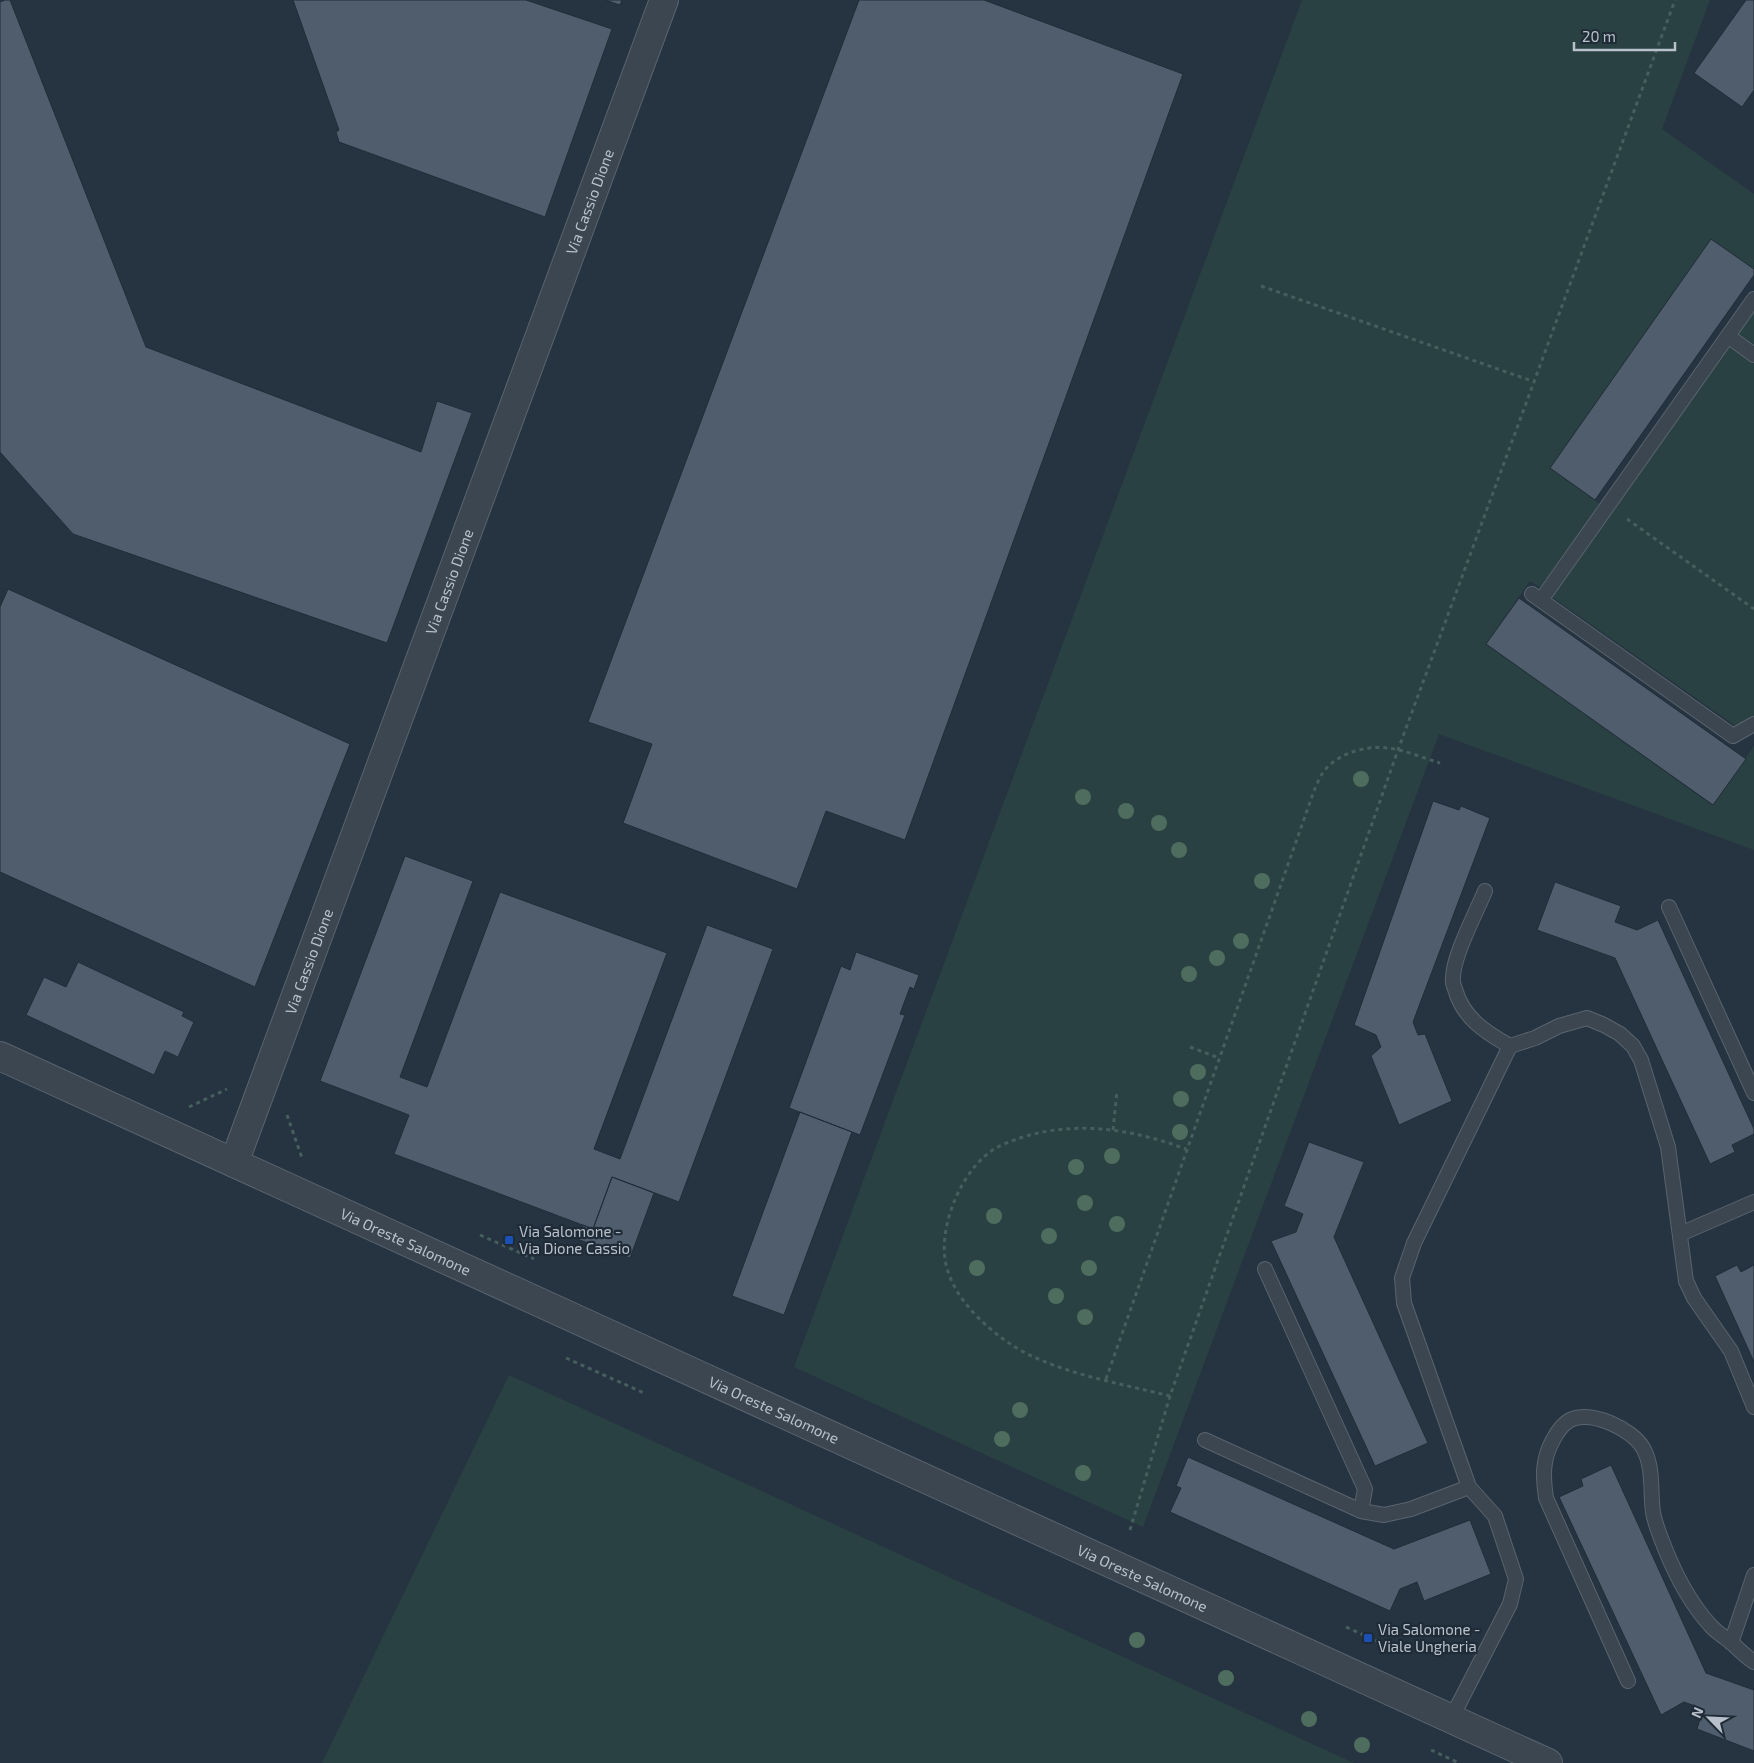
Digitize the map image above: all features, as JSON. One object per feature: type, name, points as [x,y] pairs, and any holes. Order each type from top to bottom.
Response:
[{"type":"street","name":"Via Cassio Dione","points":[[234,1163],[664,0]]},
{"type":"street","name":"Via Oreste Salomone","points":[[0,1056],[1548,1763]]},
{"type":"lane","points":[[1754,299],[1608,505],[1537,597],[1733,736],[1754,724]]},
{"type":"lane","points":[[1728,336],[1754,354]]},
{"type":"lane","points":[[1485,891],[1458,954],[1452,979],[1458,1001],[1470,1019],[1489,1034],[1510,1046]]},
{"type":"lane","points":[[1669,907],[1754,1093]]},
{"type":"lane","points":[[1451,1719],[1510,1604],[1516,1579],[1495,1516],[1469,1487],[1404,1303],[1402,1278],[1414,1243],[1510,1046],[1535,1038],[1559,1026],[1587,1018],[1604,1024],[1620,1034],[1633,1046],[1642,1060],[1668,1147],[1686,1281],[1694,1298],[1730,1351],[1754,1407]]},
{"type":"lane","points":[[1680,1234],[1754,1202]]},
{"type":"lane","points":[[1265,1269],[1365,1489],[1361,1511]]},
{"type":"lane","points":[[1628,1681],[1546,1498],[1543,1469],[1546,1455],[1561,1427],[1569,1420],[1580,1417],[1596,1418],[1610,1423],[1629,1434],[1643,1447],[1649,1463],[1653,1512],[1660,1536],[1676,1576],[1693,1603],[1711,1626],[1754,1662]]},
{"type":"lane","points":[[1205,1440],[1361,1511],[1384,1515],[1411,1510],[1469,1487]]},
{"type":"lane","points":[[1731,1643],[1754,1575]]},
{"type":"path","points":[[1130,1530],[1170,1396],[1398,750],[1675,0]]},
{"type":"path","points":[[1261,286],[1535,382]]},
{"type":"path","points":[[1608,505],[1754,609]]},
{"type":"path","points":[[1106,1379],[1186,1149],[1314,792],[1323,773],[1337,760],[1353,752],[1370,747],[1398,750],[1440,763]]},
{"type":"path","points":[[1190,1048],[1219,1058]]},
{"type":"path","points":[[186,1108],[238,1083],[282,1102],[302,1158]]},
{"type":"path","points":[[1113,1130],[1117,1091]]},
{"type":"path","points":[[1170,1396],[1066,1369],[1036,1357],[1006,1341],[976,1315],[956,1289],[946,1268],[945,1247],[948,1222],[957,1196],[970,1172],[983,1158],[1000,1146],[1045,1130],[1075,1128],[1113,1130],[1138,1134],[1186,1149]]},
{"type":"path","points":[[480,1235],[534,1259]]},
{"type":"path","points":[[566,1358],[644,1393]]},
{"type":"path","points":[[1346,1628],[1404,1653]]},
{"type":"path","points":[[1431,1750],[1459,1763]]},
{"type":"green space","points":[[1302,0],[1710,0],[1662,129],[1754,194],[1754,269],[1711,239],[1550,468],[1600,504],[1541,588],[1530,581],[1486,644],[1712,805],[1754,746],[1754,850],[1439,734],[1143,1527],[794,1367]]},
{"type":"green space","points":[[1754,310],[1754,345],[1738,333]]},
{"type":"green space","points":[[1729,346],[1754,364],[1754,718],[1737,727],[1552,597]]},
{"type":"green space","points":[[509,1375],[1354,1763],[322,1763]]},
{"type":"building","points":[[10,0],[146,347],[421,452],[437,401],[472,413],[387,643],[73,534],[0,452],[0,2]]},
{"type":"building","points":[[293,0],[526,0],[612,29],[545,217],[339,142],[336,132],[339,130]]},
{"type":"building","points":[[605,0],[622,0],[620,5]]},
{"type":"building","points":[[859,0],[984,0],[1183,74],[905,840],[826,811],[797,889],[623,823],[652,744],[588,722]]},
{"type":"building","points":[[1746,0],[1754,0],[1754,90],[1742,107],[1694,73]]},
{"type":"building","points":[[1711,239],[1754,269],[1754,275],[1595,500],[1550,468]]},
{"type":"building","points":[[8,589],[350,744],[255,987],[0,872],[0,607]]},
{"type":"building","points":[[1519,598],[1746,759],[1713,805],[1486,644]]},
{"type":"building","points":[[1433,801],[1459,810],[1461,806],[1490,818],[1413,1022],[1418,1035],[1425,1034],[1452,1101],[1399,1125],[1371,1056],[1381,1047],[1376,1035],[1354,1025]]},
{"type":"building","points":[[405,856],[473,881],[400,1077],[427,1087],[500,892],[667,953],[594,1149],[620,1159],[707,925],[773,949],[679,1202],[612,1177],[593,1229],[394,1154],[409,1115],[320,1081]]},
{"type":"building","points":[[1555,882],[1621,906],[1615,922],[1637,930],[1658,920],[1754,1129],[1754,1134],[1732,1145],[1735,1152],[1710,1164],[1615,958],[1537,930]]},
{"type":"building","points":[[856,952],[919,975],[914,989],[910,987],[900,1014],[905,1015],[860,1135],[789,1108],[841,966],[850,970]]},
{"type":"building","points":[[78,962],[184,1012],[182,1016],[194,1022],[178,1057],[165,1051],[154,1075],[26,1015],[44,977],[66,987]]},
{"type":"building","points":[[800,1112],[852,1132],[784,1315],[732,1296]]},
{"type":"building","points":[[1309,1142],[1364,1162],[1334,1237],[1428,1443],[1375,1466],[1271,1241],[1296,1232],[1303,1214],[1284,1206]]},
{"type":"building","points":[[612,1177],[654,1193],[630,1258],[577,1239],[583,1225],[593,1229]]},
{"type":"building","points":[[1737,1265],[1741,1272],[1754,1265],[1754,1362],[1715,1276]]},
{"type":"building","points":[[1188,1457],[1394,1549],[1470,1520],[1491,1574],[1424,1601],[1417,1582],[1400,1589],[1390,1611],[1170,1512],[1181,1488],[1176,1486]]},
{"type":"building","points":[[1611,1465],[1706,1673],[1754,1690],[1754,1751],[1697,1729],[1703,1709],[1684,1702],[1661,1715],[1559,1497],[1583,1486],[1581,1479]]},
{"type":"place","name":"Via Salomone - Via Dione Cassio","points":[[509,1240]]},
{"type":"place","name":"Via Salomone - Viale Ungheria","points":[[1368,1638]]}]
